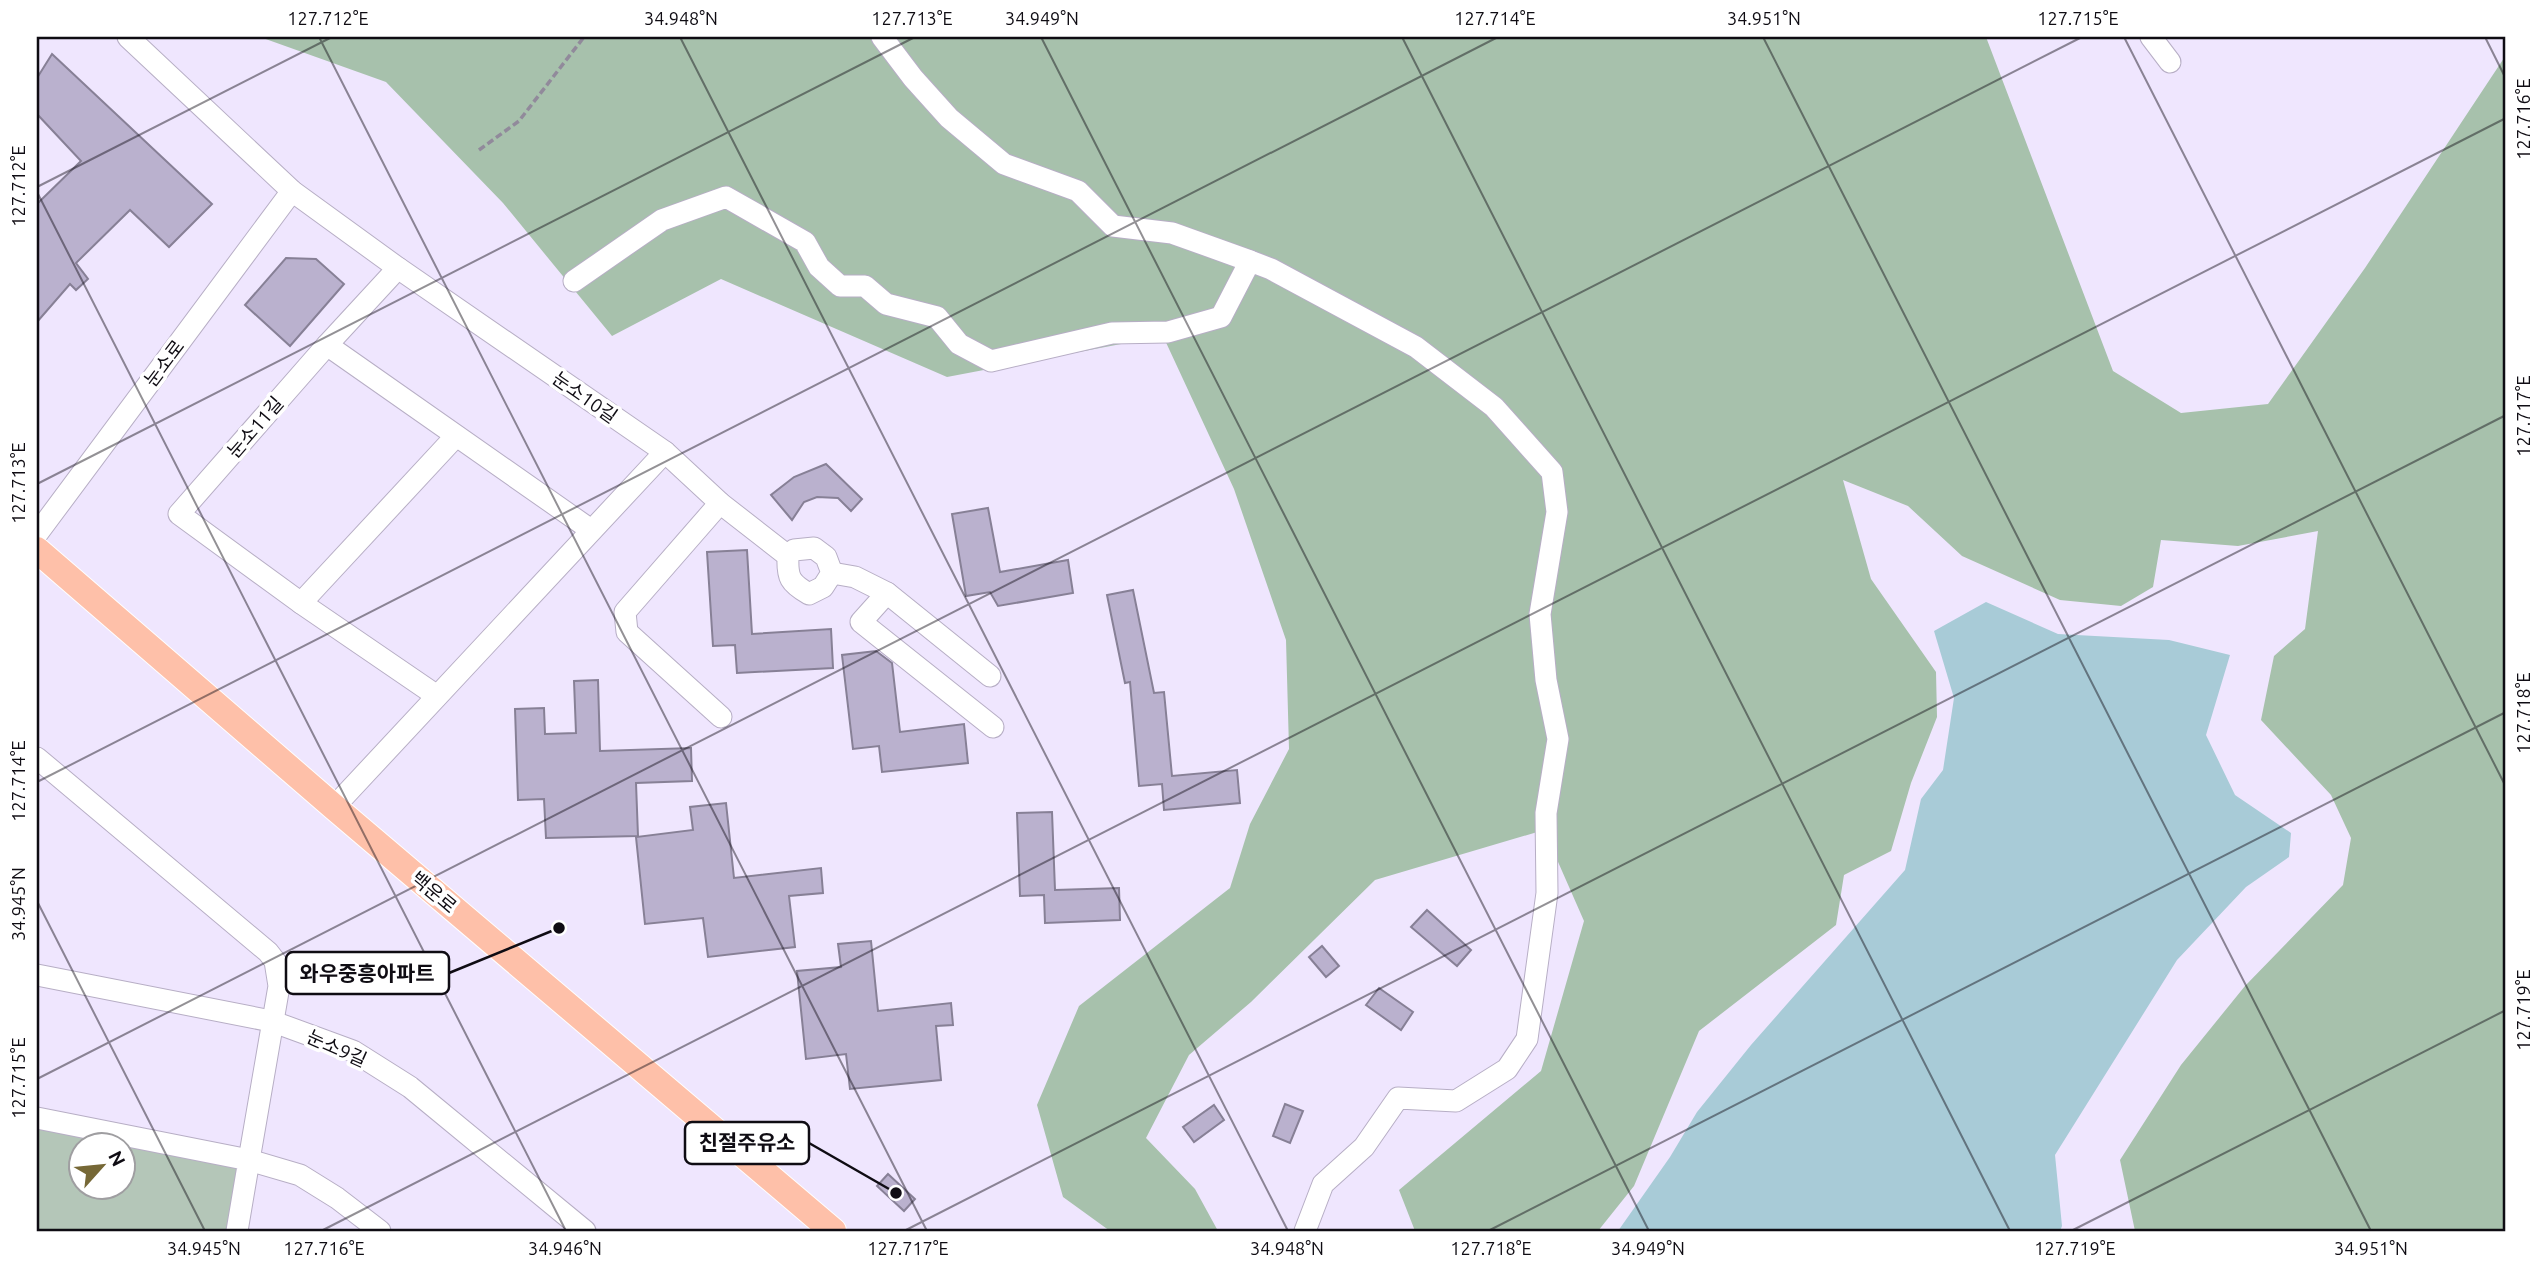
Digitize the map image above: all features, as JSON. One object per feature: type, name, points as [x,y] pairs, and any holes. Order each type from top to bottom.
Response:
[{"type":"main road","name":"백운로","points":[[37,550],[334,807],[833,1231]]},
{"type":"street","name":"눈소10길","points":[[128,37],[292,191],[398,268],[665,452],[720,503],[788,556]]},
{"type":"street","points":[[882,37],[913,78],[949,118],[1004,164],[1078,191],[1113,226],[1172,233],[1271,269],[1416,347],[1493,407],[1552,471],[1557,512],[1540,614],[1546,680],[1558,739],[1546,813],[1546,893],[1527,1040],[1507,1069],[1456,1101],[1398,1098],[1364,1147],[1323,1184],[1305,1231]]},
{"type":"street","points":[[2151,37],[2170,62]]},
{"type":"street","name":"눈소로","points":[[37,534],[292,191]]},
{"type":"street","points":[[574,281],[662,220],[726,197],[806,242],[819,267],[839,286],[865,286],[886,304],[937,317],[959,344],[991,361],[1112,333],[1168,332],[1220,317],[1251,261]]},
{"type":"street","points":[[398,268],[327,345],[592,530]]},
{"type":"street","name":"눈소11길","points":[[327,345],[179,514],[301,603],[437,696]]},
{"type":"street","points":[[301,603],[456,436]]},
{"type":"street","points":[[334,807],[665,452]]},
{"type":"street","points":[[720,503],[625,612],[627,632],[721,717]]},
{"type":"street","points":[[814,548],[826,557],[832,573],[823,587],[809,594],[794,586],[787,571],[788,556],[794,550],[814,548]]},
{"type":"street","points":[[832,573],[855,577],[887,593],[990,676]]},
{"type":"street","points":[[887,593],[861,622],[993,727]]},
{"type":"street","points":[[37,758],[268,952],[275,961],[279,972],[279,986],[237,1231]]},
{"type":"street","name":"눈소9길","points":[[37,975],[273,1022],[353,1051],[410,1087],[585,1231]]},
{"type":"street","points":[[37,1118],[249,1160],[300,1175],[337,1198],[380,1231]]},
{"type":"path","points":[[479,150],[519,121],[583,37]]},
{"type":"green space","points":[[260,37],[1986,37],[2113,371],[2181,413],[2268,404],[2365,268],[2506,55],[2506,1231],[2135,1231],[2120,1160],[2181,1065],[2245,986],[2343,885],[2351,838],[2331,795],[2261,720],[2274,656],[2305,629],[2318,531],[2238,546],[2161,540],[2153,587],[2121,606],[2060,600],[1962,556],[1908,506],[1843,480],[1871,579],[1936,672],[1937,717],[1911,783],[1891,851],[1844,875],[1836,925],[1699,1031],[1634,1186],[1598,1231],[1415,1231],[1399,1190],[1541,1071],[1584,921],[1544,830],[1375,880],[1251,1002],[1189,1055],[1146,1138],[1195,1189],[1218,1231],[1110,1231],[1063,1197],[1037,1105],[1079,1006],[1230,888],[1250,824],[1289,749],[1286,640],[1234,489],[1163,336],[947,377],[721,279],[612,336],[503,203],[386,82]]},
{"type":"green space","points":[[37,1118],[108,1132],[66,1132],[66,1202],[136,1202],[136,1138],[249,1160],[237,1231],[37,1231]]},
{"type":"water","points":[[1986,602],[2058,634],[2169,640],[2230,655],[2206,735],[2235,795],[2291,833],[2289,857],[2246,887],[2177,960],[2055,1155],[2062,1226],[2060,1231],[1618,1231],[1670,1157],[1697,1112],[1751,1045],[1905,870],[1921,799],[1943,770],[1954,698],[1934,631]]},
{"type":"building","points":[[52,54],[212,204],[169,247],[130,210],[76,263],[88,279],[76,290],[70,284],[37,322],[37,204],[81,161],[37,114],[37,78]]},
{"type":"building","points":[[286,258],[316,259],[344,284],[290,346],[245,305]]},
{"type":"building","points":[[826,464],[862,499],[851,511],[838,498],[817,497],[804,502],[792,520],[771,495],[794,477]]},
{"type":"building","points":[[988,508],[1000,572],[1068,560],[1073,593],[998,606],[990,592],[966,596],[952,514]]},
{"type":"building","points":[[747,550],[752,634],[831,629],[833,668],[737,673],[735,645],[713,646],[707,552]]},
{"type":"building","points":[[1133,590],[1154,693],[1164,692],[1172,776],[1237,770],[1240,803],[1164,810],[1162,784],[1139,786],[1130,682],[1125,683],[1107,595]]},
{"type":"building","points":[[876,651],[892,663],[900,732],[964,724],[968,763],[882,772],[879,746],[853,749],[842,655]]},
{"type":"building","points":[[598,680],[600,751],[691,748],[692,781],[636,783],[638,836],[546,838],[544,799],[518,800],[515,709],[544,708],[545,734],[576,733],[574,681]]},
{"type":"building","points":[[726,803],[734,878],[821,868],[823,893],[789,896],[795,947],[708,957],[703,918],[645,924],[636,837],[693,830],[690,807]]},
{"type":"building","points":[[1052,812],[1055,890],[1119,888],[1120,920],[1045,923],[1044,895],[1020,896],[1017,813]]},
{"type":"building","points":[[1427,910],[1471,950],[1457,966],[1411,927]]},
{"type":"building","points":[[871,941],[878,1011],[951,1003],[953,1025],[936,1026],[941,1080],[850,1089],[846,1054],[806,1059],[797,971],[841,967],[838,944]]},
{"type":"building","points":[[1322,946],[1339,966],[1326,977],[1309,957]]},
{"type":"building","points":[[1379,988],[1413,1012],[1401,1030],[1366,1005]]},
{"type":"building","points":[[1285,1104],[1303,1111],[1290,1143],[1273,1136]]},
{"type":"building","points":[[1214,1105],[1224,1120],[1194,1142],[1183,1127]]},
{"type":"building","points":[[888,1174],[915,1199],[904,1211],[877,1186]]},
{"type":"place","name":"와우중흥아파트","points":[[559,928]]},
{"type":"place","name":"친절주유소","points":[[896,1193]]}]
